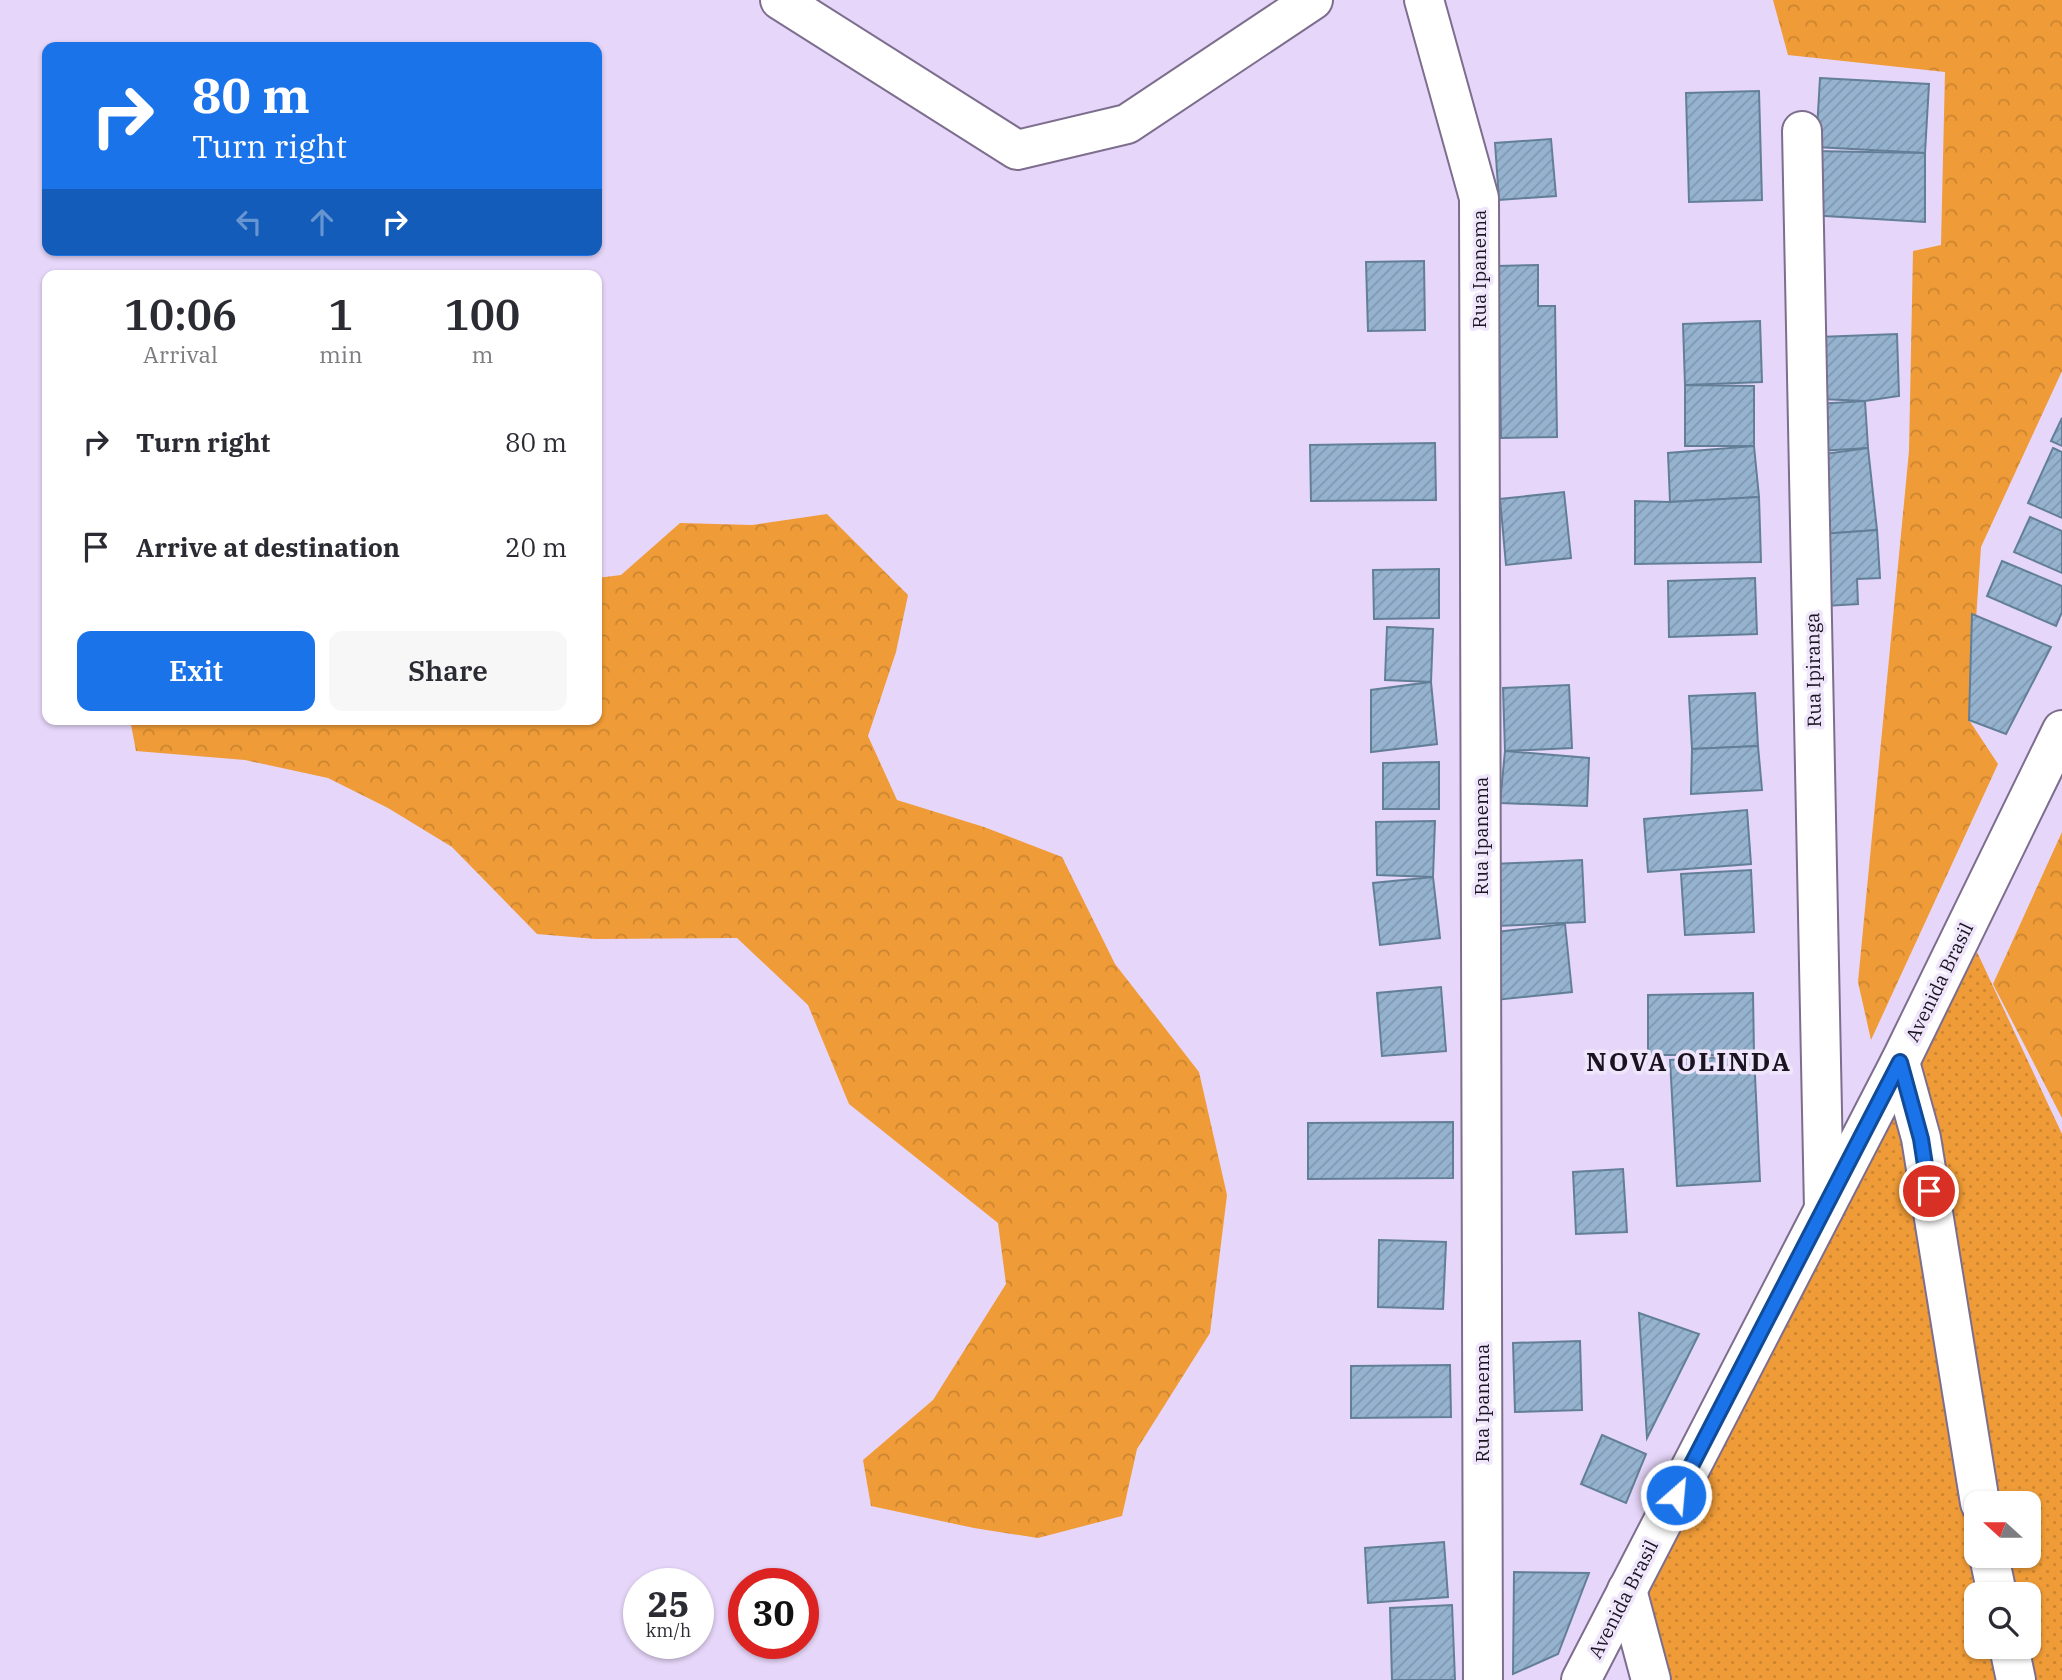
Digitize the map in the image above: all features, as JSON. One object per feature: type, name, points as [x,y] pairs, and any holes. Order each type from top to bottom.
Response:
[{"type":"street","points":[[780,0],[1017,150],[1127,124],[1313,0]]},
{"type":"street","name":"Rua Ipanema","points":[[1424,0],[1479,198],[1483,1680]]},
{"type":"street","name":"Rua Ipiranga","points":[[1802,131],[1824,1209]]},
{"type":"street","name":"Avenida Brasil","points":[[1581,1680],[1900,1062],[2062,730]]},
{"type":"street","points":[[1900,1062],[1921,1139],[1978,1491]]},
{"type":"street","points":[[1627,1590],[1651,1680]]},
{"type":"street","points":[[2012,1659],[2016,1680]]},
{"type":"green space","points":[[1773,0],[2062,0],[2062,371],[1981,547],[1969,720],[1998,764],[1871,1040],[1858,982],[1909,451],[1913,251],[1941,245],[1945,72],[1788,55]]},
{"type":"green space","points":[[827,514],[908,595],[896,652],[868,736],[897,800],[984,827],[1062,857],[1115,964],[1199,1072],[1227,1195],[1210,1333],[1137,1449],[1122,1516],[1038,1538],[974,1528],[871,1506],[863,1460],[933,1400],[1006,1284],[998,1223],[849,1104],[808,1005],[737,938],[596,939],[537,934],[452,847],[388,808],[328,778],[245,760],[136,751],[131,725],[602,725],[602,577],[621,575],[680,523],[752,525]]},
{"type":"green space","points":[[2062,832],[2062,1118],[1993,984]]},
{"type":"green space","points":[[1977,952],[2062,1134],[2062,1680],[1660,1680],[1639,1599]]},
{"type":"building","points":[[1820,78],[1929,84],[1925,153],[1816,147]]},
{"type":"building","points":[[1759,91],[1762,200],[1689,202],[1686,93]]},
{"type":"building","points":[[1551,139],[1556,196],[1499,200],[1495,143]]},
{"type":"building","points":[[1812,151],[1925,153],[1925,222],[1809,215]]},
{"type":"building","points":[[1424,261],[1425,330],[1368,331],[1366,262]]},
{"type":"building","points":[[1538,265],[1538,306],[1555,306],[1557,437],[1501,438],[1498,266]]},
{"type":"building","points":[[1760,321],[1762,382],[1685,385],[1683,324]]},
{"type":"building","points":[[1897,334],[1899,396],[1865,401],[1821,399],[1819,337]]},
{"type":"building","points":[[1685,385],[1754,386],[1754,446],[1685,446]]},
{"type":"building","points":[[1865,401],[1868,448],[1819,451],[1816,404]]},
{"type":"building","points":[[2062,418],[2062,446],[2051,441]]},
{"type":"building","points":[[1435,443],[1436,500],[1311,501],[1310,445]]},
{"type":"building","points":[[1754,446],[1759,497],[1670,502],[1668,453]]},
{"type":"building","points":[[1868,448],[1877,530],[1821,534],[1817,455]]},
{"type":"building","points":[[2053,448],[2062,452],[2062,518],[2028,503]]},
{"type":"building","points":[[1564,492],[1571,558],[1506,565],[1500,499]]},
{"type":"building","points":[[1759,497],[1761,562],[1635,564],[1635,501],[1670,502]]},
{"type":"building","points":[[2030,517],[2062,531],[2062,573],[2014,552]]},
{"type":"building","points":[[1877,530],[1880,578],[1857,579],[1858,604],[1825,606],[1821,534]]},
{"type":"building","points":[[2002,561],[2062,586],[2062,612],[2056,626],[1987,596]]},
{"type":"building","points":[[1439,569],[1439,618],[1374,619],[1373,570]]},
{"type":"building","points":[[1755,578],[1757,634],[1669,637],[1668,581]]},
{"type":"building","points":[[1972,614],[2051,647],[2006,734],[1969,720]]},
{"type":"building","points":[[1387,627],[1433,629],[1431,682],[1385,680]]},
{"type":"building","points":[[1431,682],[1437,744],[1371,752],[1371,690]]},
{"type":"building","points":[[1569,685],[1572,748],[1505,751],[1503,688]]},
{"type":"building","points":[[1755,693],[1758,746],[1692,749],[1689,696]]},
{"type":"building","points":[[1758,746],[1762,790],[1691,794],[1692,749]]},
{"type":"building","points":[[1505,751],[1589,758],[1587,806],[1500,803]]},
{"type":"building","points":[[1439,762],[1439,809],[1383,809],[1383,763]]},
{"type":"building","points":[[1747,810],[1751,864],[1648,872],[1644,819]]},
{"type":"building","points":[[1435,821],[1433,877],[1377,875],[1376,822]]},
{"type":"building","points":[[1582,860],[1585,922],[1497,926],[1494,864]]},
{"type":"building","points":[[1751,870],[1754,932],[1685,935],[1681,874]]},
{"type":"building","points":[[1433,877],[1440,938],[1380,945],[1373,883]]},
{"type":"building","points":[[1565,924],[1572,992],[1495,1000],[1488,933]]},
{"type":"building","points":[[1441,987],[1446,1051],[1382,1056],[1377,993]]},
{"type":"building","points":[[1753,993],[1754,1055],[1648,1055],[1648,995]]},
{"type":"building","points":[[1754,1055],[1760,1181],[1677,1186],[1670,1060]]},
{"type":"building","points":[[1453,1122],[1453,1178],[1308,1179],[1308,1123]]},
{"type":"building","points":[[1623,1169],[1627,1232],[1576,1234],[1573,1172]]},
{"type":"building","points":[[1379,1240],[1446,1242],[1443,1309],[1378,1307]]},
{"type":"building","points":[[1639,1313],[1699,1334],[1647,1438]]},
{"type":"building","points":[[1580,1341],[1582,1410],[1515,1412],[1513,1343]]},
{"type":"building","points":[[1450,1365],[1451,1417],[1351,1418],[1351,1366]]},
{"type":"building","points":[[1602,1435],[1646,1454],[1626,1503],[1581,1484]]},
{"type":"building","points":[[1444,1542],[1448,1597],[1368,1603],[1365,1548]]},
{"type":"building","points":[[1514,1572],[1589,1573],[1558,1654],[1513,1674]]},
{"type":"building","points":[[1452,1605],[1455,1680],[1392,1680],[1390,1608]]},
{"type":"district","name":"NOVA OLINDA","points":[[1689,1062]]},
{"type":"route","points":[[1676,1495],[1900,1062],[1921,1139],[1929,1191]]}]
